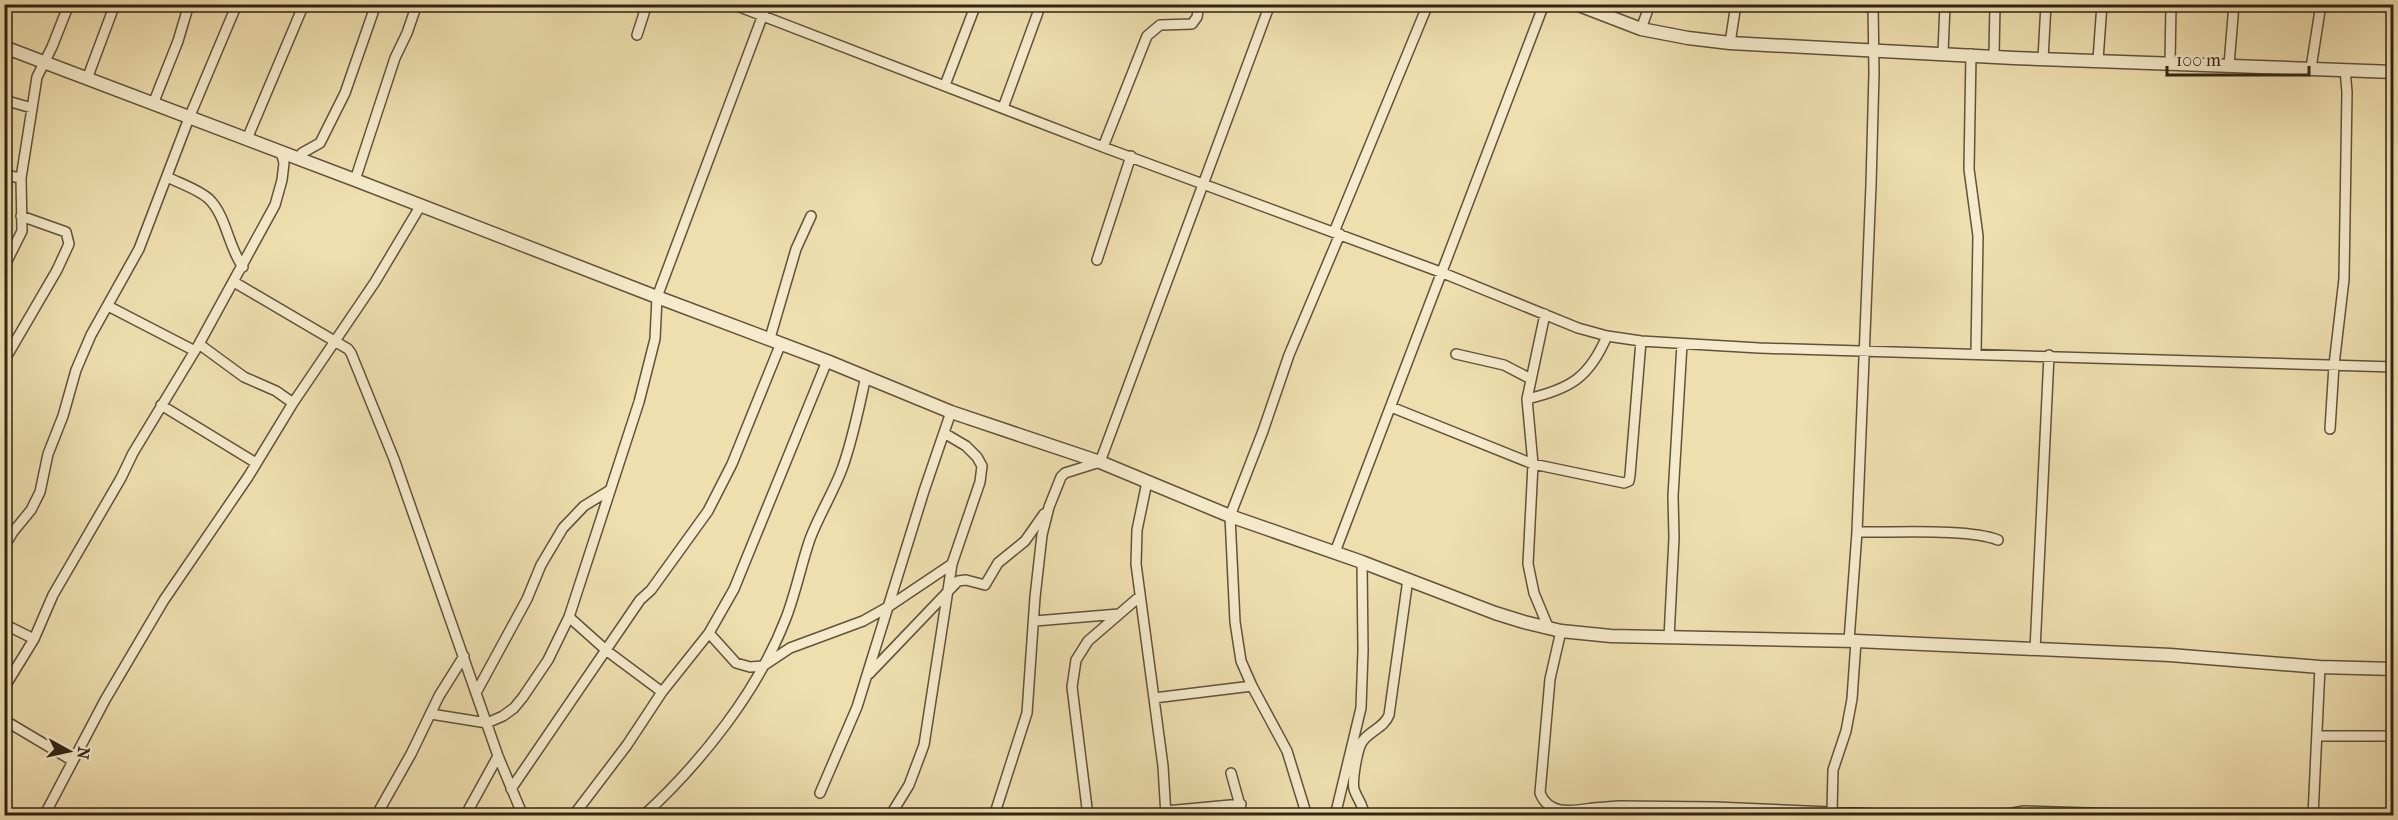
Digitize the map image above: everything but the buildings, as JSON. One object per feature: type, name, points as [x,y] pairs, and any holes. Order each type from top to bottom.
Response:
[{"type":"street","points":[[4,267],[20,236],[21,178],[37,77],[69,4]]},
{"type":"street","points":[[87,79],[115,4]]},
{"type":"street","points":[[153,104],[178,41],[189,4]]},
{"type":"street","points":[[4,547],[31,510],[40,492],[48,454],[63,416],[76,370],[91,335],[139,249],[189,118],[237,4]]},
{"type":"street","points":[[247,139],[304,4]]},
{"type":"street","points":[[298,158],[302,153],[320,143],[345,93],[376,4]]},
{"type":"street","points":[[356,180],[395,58],[417,4]]},
{"type":"street","points":[[637,35],[647,4]]},
{"type":"street","points":[[732,4],[1103,147],[1443,273],[1578,328],[1607,336],[1682,344],[2394,368]]},
{"type":"street","points":[[431,714],[487,723],[514,708],[548,660],[569,617],[639,402],[656,339],[657,297],[767,4]]},
{"type":"street","points":[[945,85],[975,4]]},
{"type":"street","points":[[1003,108],[1041,4]]},
{"type":"street","points":[[1103,147],[1147,36],[1160,25],[1192,24],[1197,17],[1199,4]]},
{"type":"street","points":[[1100,462],[1270,4]]},
{"type":"street","points":[[1307,816],[1287,751],[1241,661],[1235,622],[1230,516],[1289,355],[1428,4]]},
{"type":"street","points":[[1335,552],[1544,4]]},
{"type":"street","points":[[1576,4],[1608,10],[1641,29],[1688,38],[1730,43],[1875,51],[2392,72],[2394,44]]},
{"type":"street","points":[[1641,29],[1650,4]]},
{"type":"street","points":[[1730,43],[1736,4]]},
{"type":"street","points":[[1832,812],[1833,770],[1846,731],[1852,699],[1875,51],[1873,4]]},
{"type":"street","points":[[1942,53],[1945,4]]},
{"type":"street","points":[[1994,55],[1995,4]]},
{"type":"street","points":[[2043,59],[2046,4]]},
{"type":"street","points":[[2098,60],[2102,4]]},
{"type":"street","points":[[2170,64],[2171,4]]},
{"type":"street","points":[[2229,65],[2234,4]]},
{"type":"street","points":[[2311,68],[2321,4]]},
{"type":"street","points":[[4,47],[867,376],[951,412],[1100,462],[1230,516],[1362,561],[1495,613],[1555,630],[1611,636],[1853,641],[2170,655],[2320,667],[2394,669]]},
{"type":"street","points":[[1971,54],[1969,169],[1978,236],[1976,353]]},
{"type":"street","points":[[2330,429],[2334,365],[2345,264],[2347,92],[2345,70]]},
{"type":"street","points":[[4,100],[32,108]]},
{"type":"street","points":[[4,688],[34,639],[53,596],[161,405],[197,348],[243,267],[279,194],[283,171],[281,152]]},
{"type":"street","points":[[1097,260],[1131,156]]},
{"type":"street","points":[[4,175],[21,178]]},
{"type":"street","points":[[167,177],[208,199],[229,235],[236,257],[243,267]]},
{"type":"street","points":[[44,816],[105,700],[164,600],[375,282],[421,205]]},
{"type":"street","points":[[4,361],[57,270],[69,244],[66,232],[21,216]]},
{"type":"street","points":[[511,789],[640,600],[651,590],[708,511],[732,464],[775,341],[796,249],[811,216]]},
{"type":"street","points":[[234,282],[348,349],[351,353],[394,459],[498,756],[523,816]]},
{"type":"street","points":[[108,306],[197,348],[244,377],[276,391],[293,404]]},
{"type":"street","points":[[1545,314],[1527,399],[1533,464],[1528,564],[1534,593],[1555,630],[1540,793],[1544,802],[1549,807],[1560,810],[1593,812],[1619,806],[1716,811],[1832,812],[1923,816]]},
{"type":"street","points":[[1527,399],[1550,394],[1572,384],[1599,356],[1607,336]]},
{"type":"street","points":[[1391,407],[1533,464],[1619,483],[1629,481],[1641,341]]},
{"type":"street","points":[[1670,638],[1674,538],[1672,496],[1682,344]]},
{"type":"street","points":[[1456,354],[1504,365],[1531,379]]},
{"type":"street","points":[[2036,650],[2049,355]]},
{"type":"street","points":[[573,816],[627,745],[662,692],[709,633],[738,581],[827,361]]},
{"type":"street","points":[[643,816],[670,791],[703,753],[751,687],[763,666],[786,619],[810,539],[843,466],[867,376]]},
{"type":"street","points":[[161,405],[256,463]]},
{"type":"street","points":[[820,794],[848,729],[866,677],[951,412]]},
{"type":"street","points":[[890,816],[909,785],[924,745],[952,564],[980,482],[982,466],[977,457],[966,446],[944,434]]},
{"type":"street","points":[[994,816],[1027,713],[1038,563],[1049,507],[1061,477],[1065,473],[1100,462]]},
{"type":"street","points":[[1148,482],[1137,530],[1136,564],[1154,698],[1166,813],[1240,804]]},
{"type":"street","points":[[477,691],[527,599],[541,565],[563,528],[584,506],[610,490]]},
{"type":"street","points":[[866,677],[949,588],[962,580],[985,585],[998,563],[1025,541],[1049,507]]},
{"type":"street","points":[[1857,532],[1952,534],[1990,537],[1998,540]]},
{"type":"street","points":[[1335,816],[1360,708],[1364,651],[1362,561]]},
{"type":"street","points":[[709,633],[736,663],[750,668],[763,666],[790,648],[862,621],[888,607],[952,564]]},
{"type":"street","points":[[1364,816],[1364,807],[1357,797],[1353,784],[1360,746],[1364,738],[1387,721],[1389,716],[1408,579]]},
{"type":"street","points":[[1088,816],[1077,734],[1073,672],[1081,650],[1139,597]]},
{"type":"street","points":[[1035,621],[1119,614]]},
{"type":"street","points":[[569,617],[607,651],[662,692]]},
{"type":"street","points":[[4,624],[34,639]]},
{"type":"street","points":[[376,816],[449,679],[464,656]]},
{"type":"street","points":[[2313,816],[2320,667]]},
{"type":"street","points":[[1154,698],[1252,686]]},
{"type":"street","points":[[4,720],[73,761]]},
{"type":"street","points":[[2317,736],[2388,736]]},
{"type":"street","points":[[465,816],[498,756]]},
{"type":"street","points":[[1231,773],[1243,816]]},
{"type":"street","points":[[1996,816],[2024,811],[2187,816]]}]
